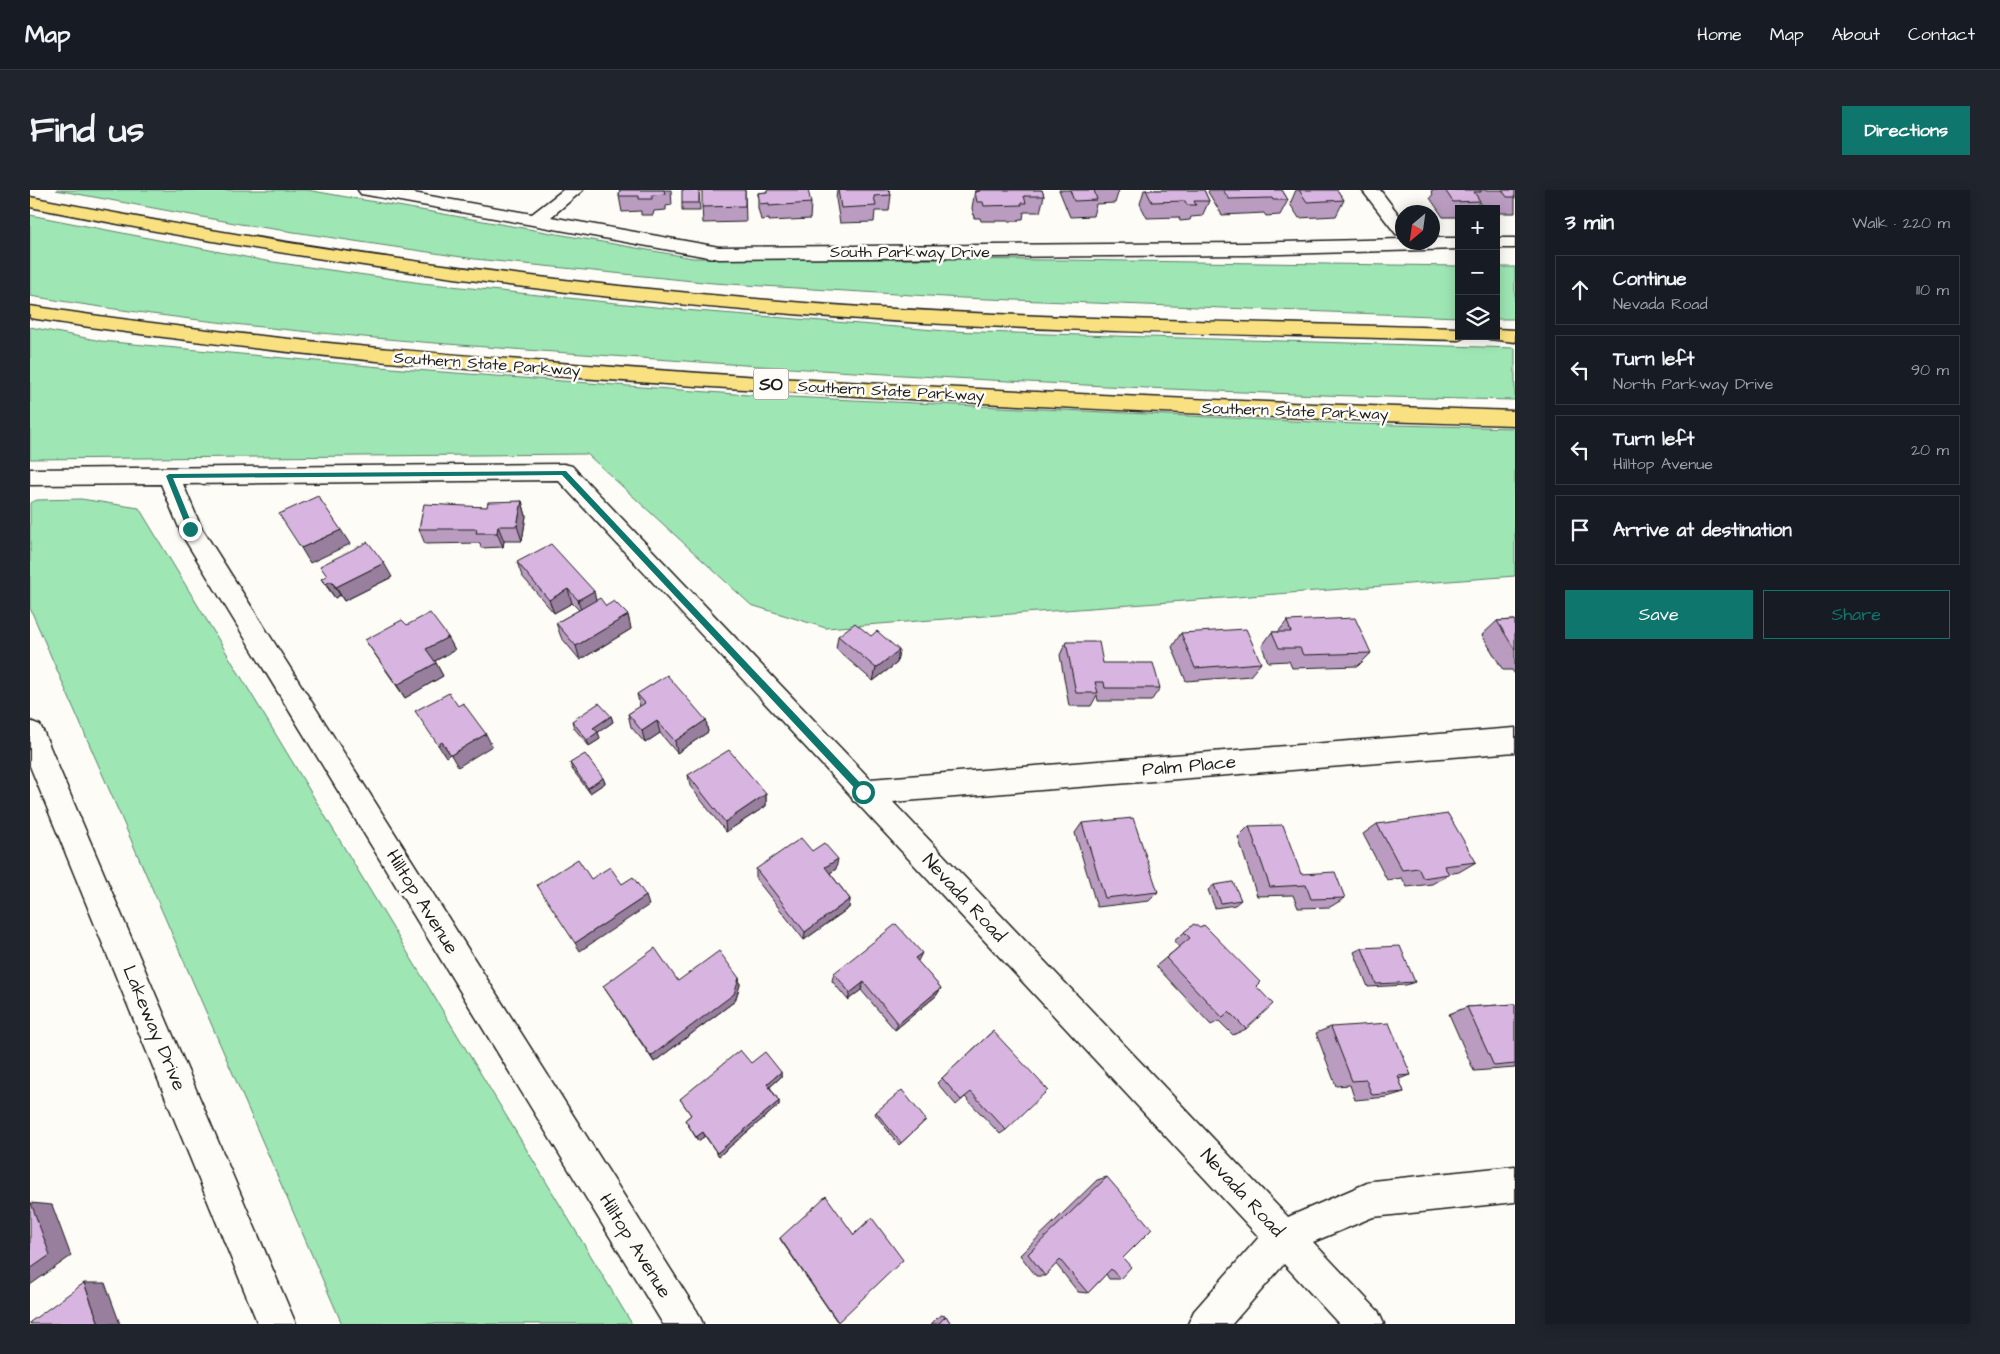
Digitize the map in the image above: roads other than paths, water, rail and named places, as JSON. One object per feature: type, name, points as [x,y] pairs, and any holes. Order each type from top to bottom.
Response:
[{"type":"highway","points":[[30,202],[158,228],[335,257],[503,280],[645,295],[942,317],[1455,334]]},
{"type":"highway","name":"Southern State Parkway","points":[[30,312],[138,329],[269,346],[815,388],[1119,404],[1515,418]]},
{"type":"highway","points":[[1500,335],[1515,336]]},
{"type":"street","name":"South Parkway Drive","points":[[367,190],[719,253],[1246,249],[1395,240]]},
{"type":"street","points":[[535,221],[574,190]]},
{"type":"street","points":[[1371,190],[1395,221]]},
{"type":"street","name":"South Parkway Drive","points":[[1440,241],[1455,243]]},
{"type":"street","points":[[1500,243],[1515,243]]},
{"type":"street","name":"Nevada Road","points":[[169,476],[564,472],[1365,1324]]},
{"type":"street","points":[[30,477],[169,476]]},
{"type":"street","name":"Hilltop Avenue","points":[[169,476],[190,529],[684,1324]]},
{"type":"street","name":"Lakeway Drive","points":[[30,733],[277,1324]]},
{"type":"street","name":"Palm Place","points":[[863,792],[1515,740]]},
{"type":"street","points":[[1206,1324],[1283,1237],[1372,1199],[1515,1184]]}]
